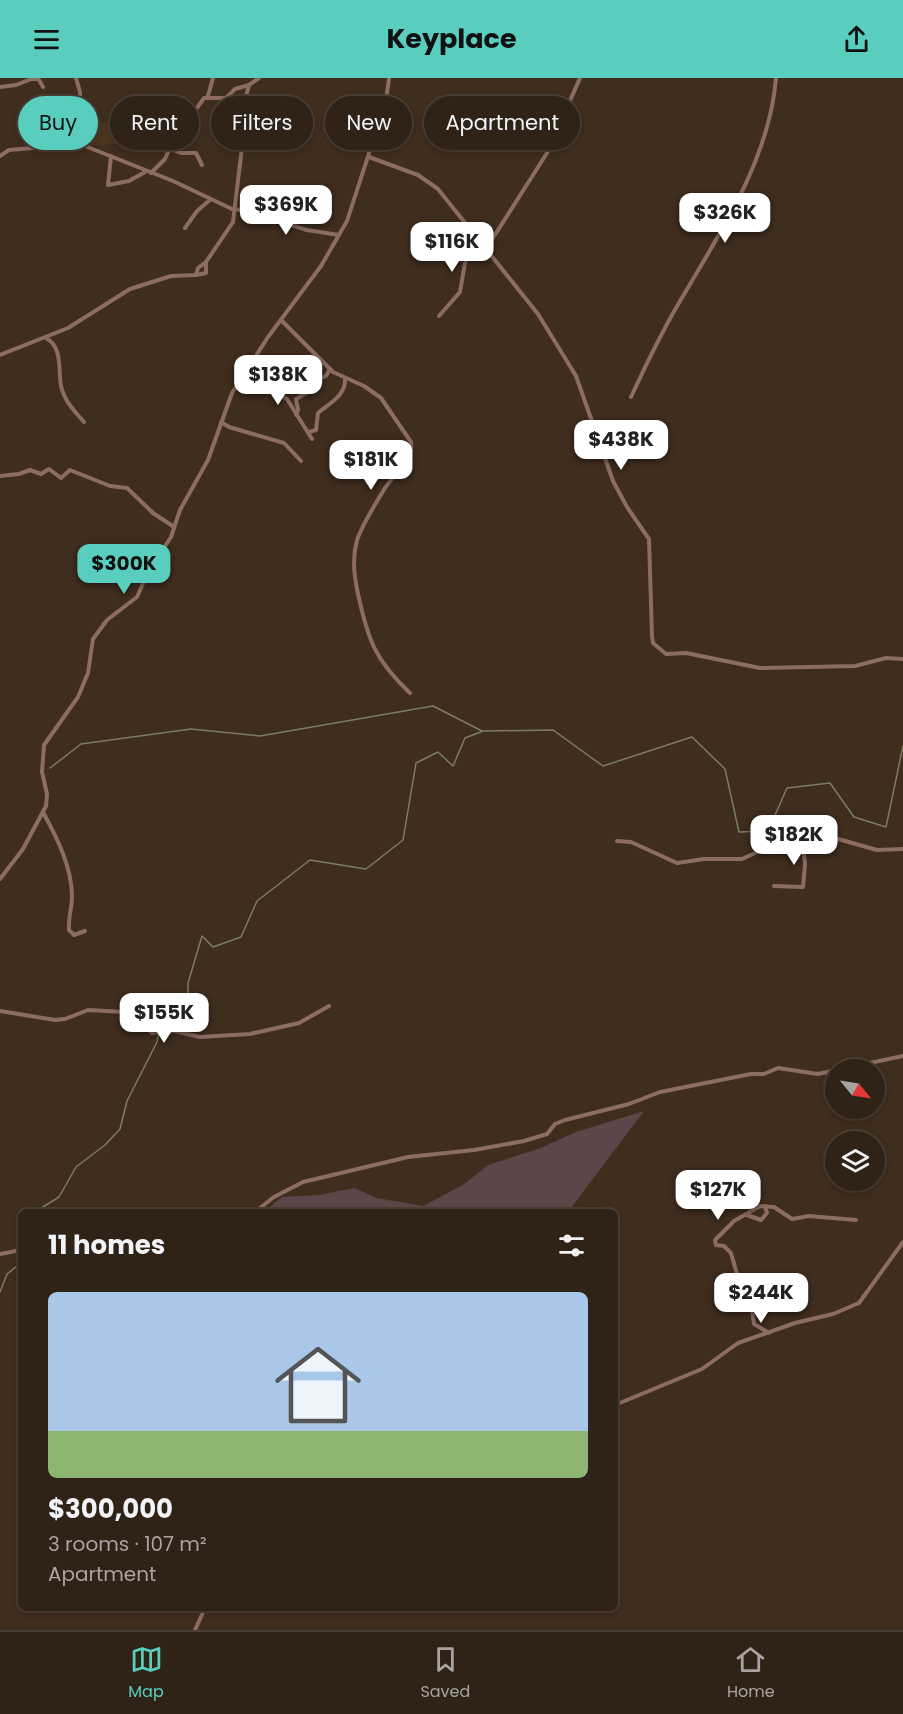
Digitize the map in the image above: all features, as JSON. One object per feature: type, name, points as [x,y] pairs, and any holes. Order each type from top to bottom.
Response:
[{"type":"street","points":[[0,87],[16,85],[34,78],[39,80],[43,87]]},
{"type":"street","points":[[76,78],[81,96]]},
{"type":"street","points":[[199,107],[208,96],[213,78]]},
{"type":"street","points":[[208,96],[223,99],[235,89],[249,85],[258,78]]},
{"type":"street","points":[[0,879],[13,865],[44,812],[47,798],[42,772],[44,745],[78,697],[88,673],[97,633],[107,620],[134,601],[208,460],[229,400],[281,320],[321,266],[339,235],[358,194],[386,101],[389,78]]},
{"type":"street","points":[[486,249],[547,153],[580,78]]},
{"type":"street","points":[[631,397],[660,337],[758,156],[769,126],[776,78]]},
{"type":"street","points":[[196,275],[198,268],[206,262],[228,233],[235,210],[243,139],[241,119],[249,85]]},
{"type":"street","points":[[0,156],[9,150],[18,149]]},
{"type":"street","points":[[96,150],[235,210],[243,210],[307,230],[339,235]]},
{"type":"street","points":[[151,173],[170,150]]},
{"type":"street","points":[[174,150],[181,153],[196,153],[202,165]]},
{"type":"street","points":[[111,156],[108,184],[129,181],[146,172]]},
{"type":"street","points":[[369,157],[428,181],[445,197],[538,314],[559,345],[582,391],[613,481],[627,507],[649,539],[652,636],[656,646],[666,654],[686,653],[739,665],[772,669],[855,666],[886,658],[903,659]]},
{"type":"street","points":[[185,228],[197,211],[211,200]]},
{"type":"street","points":[[224,205],[235,202]]},
{"type":"street","points":[[439,316],[460,292],[468,252],[475,236]]},
{"type":"street","points":[[0,355],[68,328],[130,289],[171,276],[206,273],[206,262]]},
{"type":"street","points":[[281,320],[330,369],[345,380],[364,386],[381,398],[411,442],[412,451],[408,460],[386,486],[361,532],[356,547],[353,572],[360,614],[374,648],[389,671],[410,693]]},
{"type":"street","points":[[45,338],[55,347],[62,371],[61,386],[69,405],[84,422]]},
{"type":"street","points":[[296,416],[298,410],[296,399],[308,392],[313,381],[326,376],[330,369]]},
{"type":"street","points":[[246,372],[284,397],[312,439]]},
{"type":"street","points":[[309,432],[316,430],[318,413],[333,403],[345,386],[345,380]]},
{"type":"street","points":[[220,421],[229,427],[284,443],[301,460]]},
{"type":"street","points":[[0,476],[30,470],[39,475],[49,469],[61,478],[70,470],[77,471],[110,486],[127,488],[153,513],[174,527]]},
{"type":"street","points":[[44,812],[62,851],[69,876],[72,896],[69,930],[74,935],[85,931]]},
{"type":"street","points":[[774,886],[803,887],[806,864],[802,836]]},
{"type":"street","points":[[617,842],[631,842],[677,863],[709,858],[738,860],[756,854],[787,837],[802,836],[838,838],[877,850],[903,849]]},
{"type":"street","points":[[0,1011],[55,1020],[91,1009],[124,1012],[135,1016],[152,1033],[174,1030],[200,1037],[250,1034],[291,1025],[306,1020],[329,1006]]},
{"type":"street","points":[[259,1209],[274,1197],[303,1182],[405,1158],[474,1150],[524,1141],[547,1134],[555,1124],[565,1120],[629,1104],[660,1092],[751,1074],[764,1074],[778,1068],[818,1074],[903,1056]]},
{"type":"street","points":[[746,1215],[761,1220],[766,1213],[765,1206]]},
{"type":"street","points":[[768,1333],[754,1324],[751,1304],[739,1281],[731,1253],[724,1246],[715,1243],[727,1228],[765,1206],[774,1207],[792,1219],[809,1216],[856,1220]]},
{"type":"street","points":[[618,1404],[702,1369],[738,1343],[859,1303],[903,1242]]},
{"type":"street","points":[[0,1254],[18,1251]]},
{"type":"street","points":[[195,1630],[204,1611]]},
{"type":"shaded area","points":[[110,122],[110,144],[98,145],[98,123]]},
{"type":"shaded area","points":[[644,1111],[570,1209],[268,1209],[282,1197],[319,1195],[354,1188],[377,1198],[423,1206],[463,1185],[488,1165],[541,1148],[576,1132]]},
{"type":"waterway","points":[[50,768],[81,744],[191,729],[260,736],[433,706],[482,731]]},
{"type":"waterway","points":[[40,1209],[59,1197],[76,1167],[105,1145],[120,1129],[127,1101],[157,1042],[162,1016],[188,1000],[188,983],[202,936],[213,947],[241,937],[257,901],[310,860],[366,869],[403,840],[416,763],[438,752],[453,766],[465,738],[483,731],[553,730],[603,766],[692,737],[725,769],[739,832],[768,831],[787,788],[830,783],[854,817],[886,827],[903,746]]},
{"type":"waterway","points":[[0,1292],[7,1274],[18,1265]]}]
